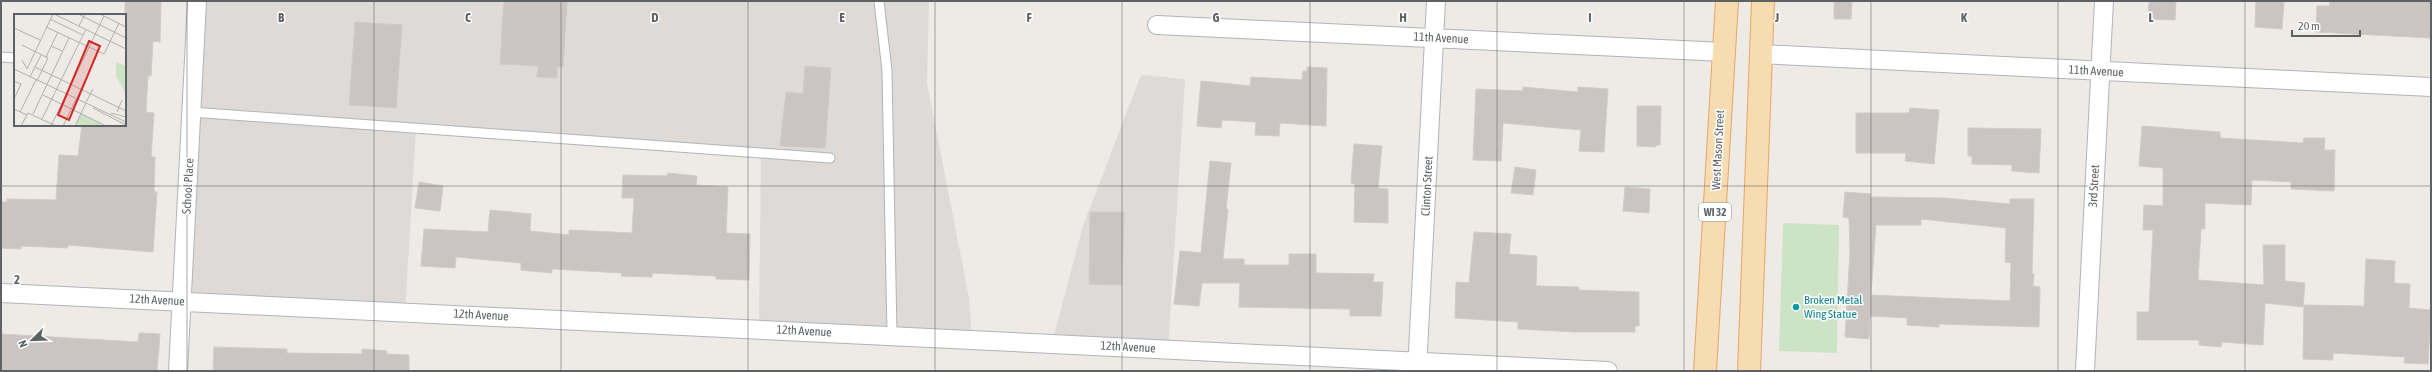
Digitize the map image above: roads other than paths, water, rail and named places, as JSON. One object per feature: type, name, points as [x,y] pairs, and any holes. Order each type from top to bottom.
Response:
[{"type":"main road","name":"West Mason Street","points":[[1705,371],[1727,1]]},
{"type":"main road","points":[[1749,371],[1763,1]]},
{"type":"street","name":"School Place","points":[[178,371],[197,1]]},
{"type":"street","name":"Clinton Street","points":[[1417,366],[1436,1]]},
{"type":"street","name":"3rd Street","points":[[2085,371],[2104,1]]},
{"type":"street","name":"11th Avenue","points":[[1157,25],[1724,52]]},
{"type":"street","name":"11th Avenue","points":[[1760,54],[2431,87]]},
{"type":"street","name":"12th Avenue","points":[[1,292],[892,335],[1417,366],[1608,371]]},
{"type":"lane","points":[[879,1],[887,71],[892,335]]},
{"type":"lane","points":[[1,57],[14,58]]},
{"type":"lane","points":[[191,112],[830,158]]},
{"type":"place","name":"Broken Metal Wing Statue","points":[[1796,307]]}]
